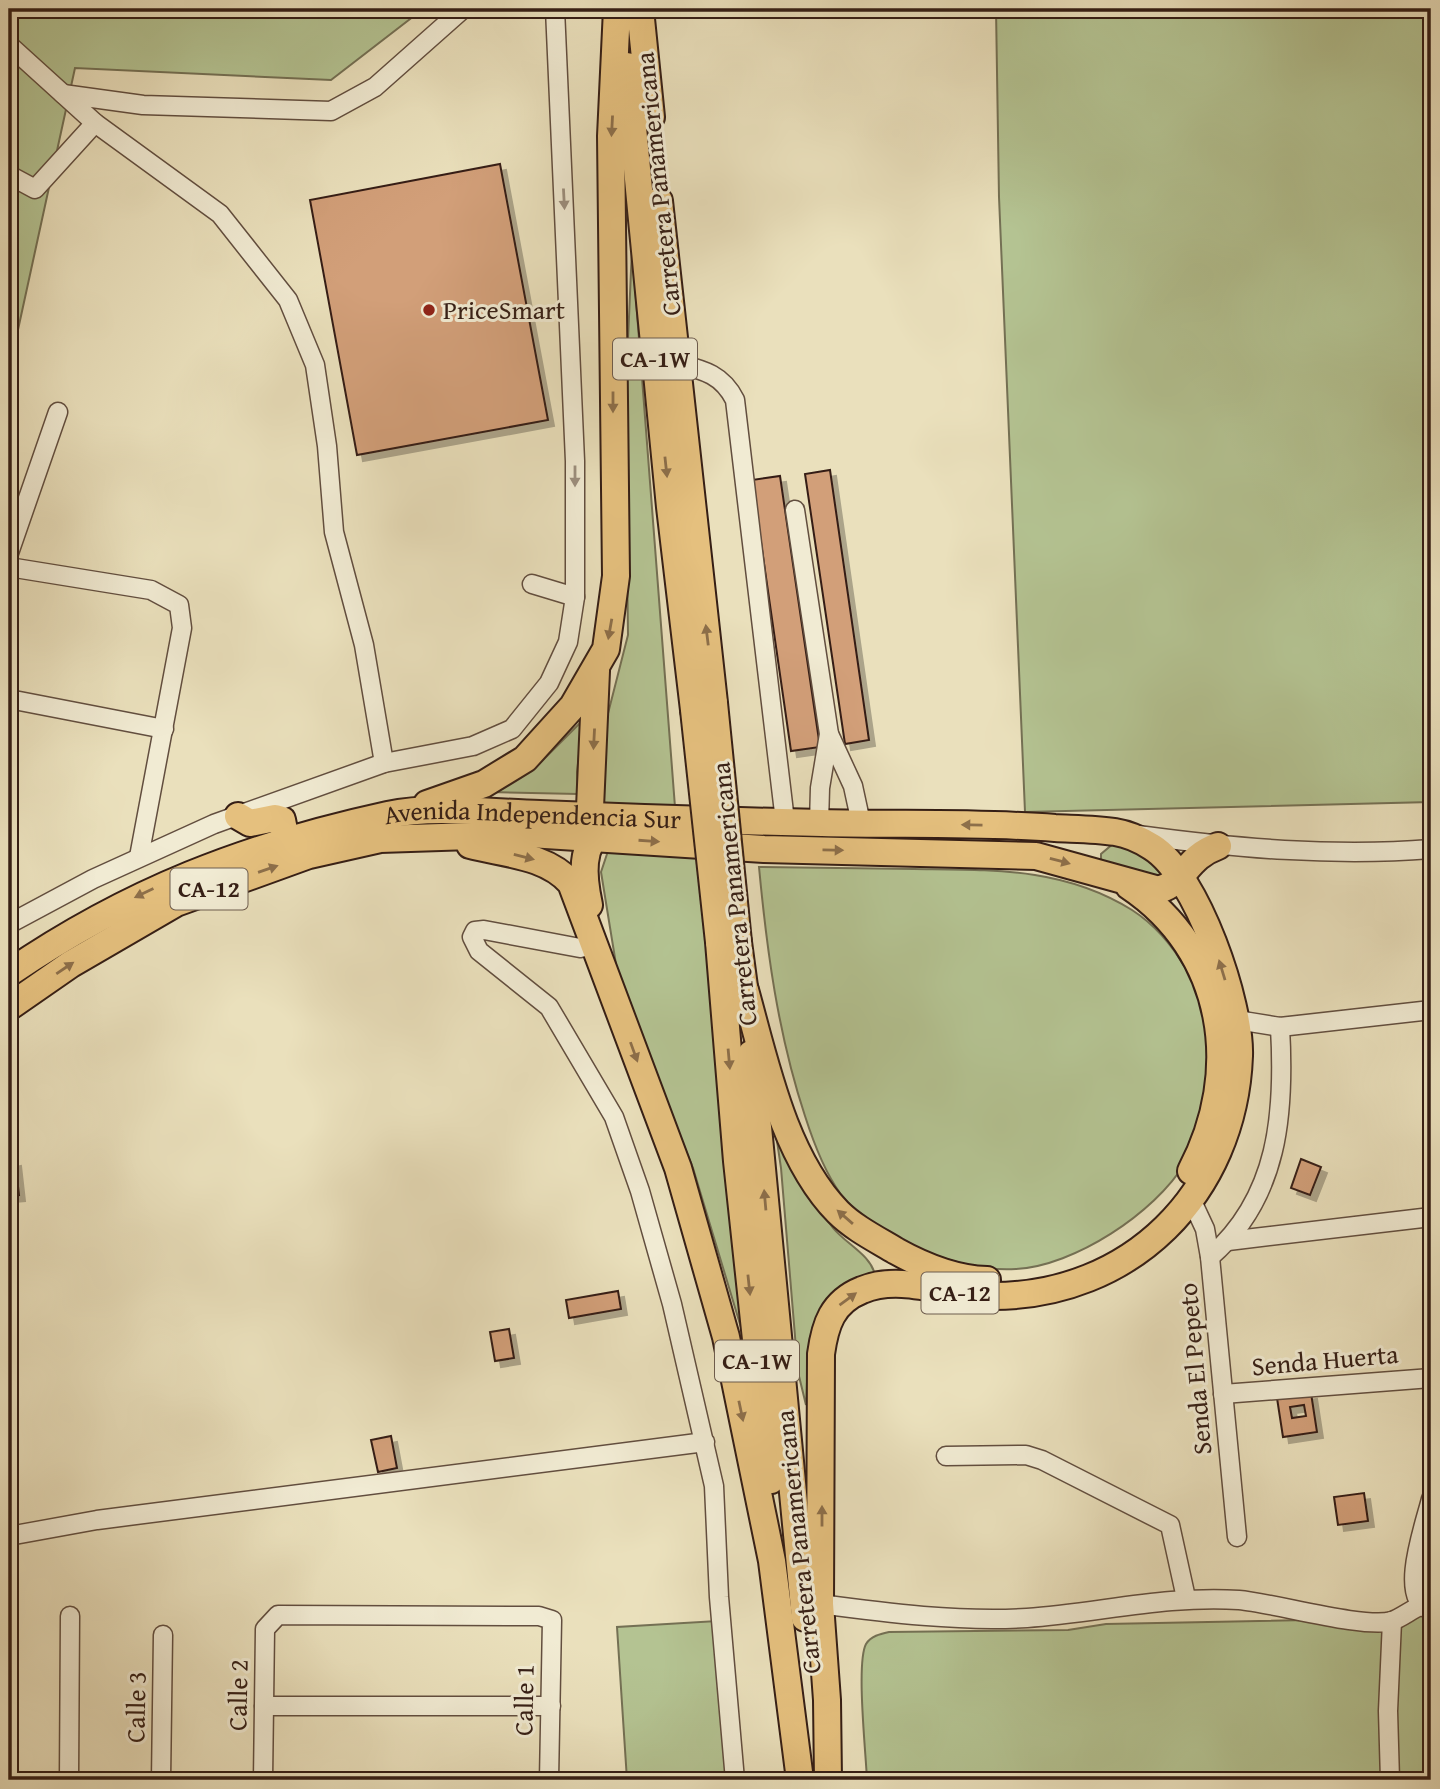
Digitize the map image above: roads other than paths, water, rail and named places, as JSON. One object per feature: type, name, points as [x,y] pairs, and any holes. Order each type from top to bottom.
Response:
[{"type":"highway","points":[[396,813],[463,793],[506,773],[524,759],[558,724],[596,671],[606,649],[616,576],[611,136],[618,9]]},
{"type":"highway","name":"Carretera Panamericana","points":[[618,9],[633,118],[670,507],[704,706]]},
{"type":"highway","name":"Carretera Panamericana","points":[[640,9],[676,363],[704,706],[729,942],[737,1161],[779,1540],[800,1780]]},
{"type":"highway","points":[[596,671],[590,788],[604,827],[584,863],[584,883],[611,988]]},
{"type":"highway","name":"Avenida Independencia Sur","points":[[9,973],[117,906],[203,867],[286,840],[396,813],[604,827],[785,821],[1017,825],[1110,832]]},
{"type":"highway","points":[[238,816],[250,823],[275,818],[282,820],[286,840]]},
{"type":"highway","name":"CA-12","points":[[434,837],[604,827],[765,849],[1036,856],[1122,881],[1165,914],[1200,965],[1217,1017],[1220,1045],[1220,1073],[1213,1117],[1187,1178],[1157,1215],[1098,1254],[1038,1276],[1003,1281],[976,1280],[927,1266],[874,1239],[838,1211],[813,1177],[783,1117],[745,990]]},
{"type":"highway","points":[[1094,872],[1092,852],[1095,842],[1110,832]]},
{"type":"highway","name":"CA-12","points":[[1110,832],[1138,839],[1173,863],[1198,860]]},
{"type":"highway","points":[[434,837],[527,858],[562,873],[576,892],[678,1168],[726,1337],[772,1561],[800,1780]]},
{"type":"highway","name":"Avenida Independencia Sur","points":[[9,1007],[71,964],[177,903],[214,887],[309,855],[380,839],[434,837]]},
{"type":"highway","points":[[1122,881],[1159,890],[1198,860]]},
{"type":"highway","name":"CA-12","points":[[828,1780],[827,1700],[820,1604],[821,1354],[825,1326],[832,1312],[845,1299],[875,1286],[897,1285],[985,1296],[1028,1294],[1077,1282],[1104,1271],[1159,1234],[1191,1199],[1206,1178],[1231,1121],[1239,1051],[1237,1020],[1217,953],[1194,902],[1192,871],[1198,860]]},
{"type":"highway","name":"Carretera Panamericana","points":[[729,942],[745,990],[822,1780]]},
{"type":"street","points":[[62,93],[144,105],[331,111],[375,88],[463,9]]},
{"type":"street","points":[[9,924],[139,857],[311,787],[384,763],[473,746],[512,729],[549,683],[568,642],[575,597],[575,461],[555,9]]},
{"type":"street","points":[[9,45],[95,123],[220,214],[288,300],[315,365],[327,446],[334,532],[364,645],[384,763]]},
{"type":"street","points":[[9,175],[35,189],[95,123]]},
{"type":"street","points":[[676,363],[711,373],[727,384],[735,400],[785,821]]},
{"type":"street","points":[[9,553],[58,412]]},
{"type":"street","points":[[795,510],[829,734],[853,786],[860,823]]},
{"type":"street","points":[[9,566],[151,590],[179,605],[182,628],[139,857]]},
{"type":"street","points":[[532,584],[575,597]]},
{"type":"street","points":[[9,699],[164,729]]},
{"type":"street","points":[[819,823],[820,788],[829,734]]},
{"type":"street","name":"Avenida Independencia Sur","points":[[1110,832],[1198,860],[1431,849]]},
{"type":"street","points":[[596,944],[580,948],[484,930],[475,931],[472,937],[479,951],[549,1007],[614,1117],[661,1266],[705,1442],[717,1508],[719,1597],[735,1780]]},
{"type":"street","points":[[1237,1020],[1280,1027],[1431,1010]]},
{"type":"street","points":[[1210,1257],[1228,1241],[1255,1205],[1273,1152],[1280,1104],[1280,1027]]},
{"type":"street","name":"Senda El Pepeto","points":[[1191,1199],[1205,1229],[1210,1257],[1237,1537]]},
{"type":"street","points":[[1228,1241],[1431,1217]]},
{"type":"street","name":"Senda Huerta","points":[[1223,1394],[1431,1378]]},
{"type":"street","points":[[9,1536],[111,1518],[705,1442]]},
{"type":"street","points":[[946,1456],[1026,1455],[1042,1460],[1170,1525],[1186,1598]]},
{"type":"street","points":[[820,1604],[890,1614],[1023,1618],[1105,1611],[1186,1598],[1273,1604],[1334,1617],[1392,1621],[1426,1608],[1413,1581],[1431,1499]]},
{"type":"street","name":"Calle 1","points":[[278,1615],[539,1616],[552,1620],[549,1780]]},
{"type":"street","name":"Calle 2","points":[[262,1780],[265,1629],[278,1615]]},
{"type":"street","points":[[69,1616],[69,1780]]},
{"type":"street","points":[[1390,1780],[1388,1711],[1392,1621]]},
{"type":"street","name":"Calle 3","points":[[161,1780],[163,1635]]},
{"type":"street","points":[[264,1706],[551,1706]]},
{"type":"place","name":"PriceSmart","points":[[429,310]]}]
